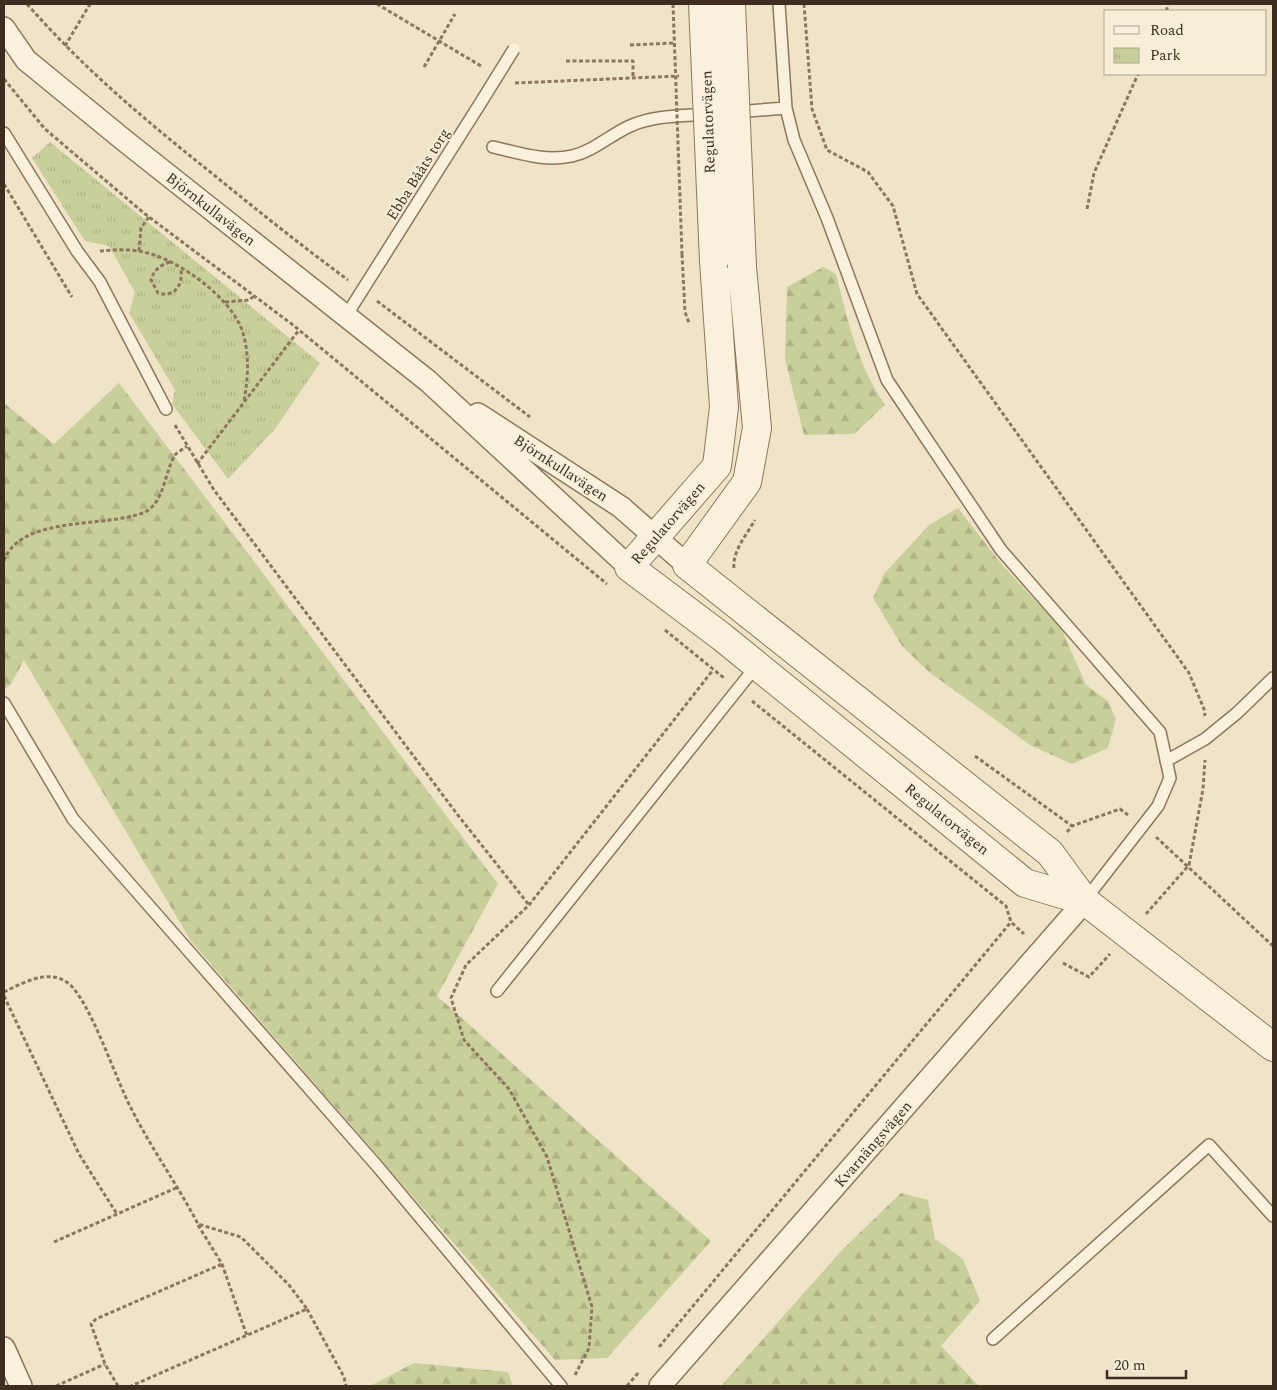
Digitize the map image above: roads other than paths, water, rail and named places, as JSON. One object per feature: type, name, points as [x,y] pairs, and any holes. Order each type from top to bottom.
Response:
[{"type":"street","name":"Regulatorvägen","points":[[703,4],[714,261],[724,407],[717,466],[629,567],[757,665],[1025,882],[1085,901]]},
{"type":"street","name":"Regulatorvägen","points":[[731,4],[742,267],[757,428],[747,482],[687,565],[1050,853],[1085,901],[1273,1047]]},
{"type":"street","name":"Björnkullavägen","points":[[4,28],[26,60],[125,141],[428,381],[629,567]]},
{"type":"street","name":"Björnkullavägen","points":[[428,381],[621,507],[687,565]]},
{"type":"street","points":[[663,594],[687,565]]},
{"type":"street","name":"Kvarnängsvägen","points":[[660,1386],[1085,901]]},
{"type":"street","points":[[4,1348],[21,1386]]},
{"type":"lane","points":[[779,4],[786,108],[794,140],[828,218],[887,380],[1000,550],[1160,732],[1170,778],[1158,806],[1085,901]]},
{"type":"lane","name":"Ebba Bååts torg","points":[[346,316],[514,49]]},
{"type":"lane","points":[[493,147],[546,159],[573,156],[605,142],[628,127],[650,119],[786,108]]},
{"type":"lane","points":[[4,133],[76,252],[100,282],[166,409]]},
{"type":"lane","points":[[497,991],[757,665]]},
{"type":"lane","points":[[1166,762],[1206,739],[1238,713],[1273,678]]},
{"type":"lane","points":[[4,703],[73,819],[378,1167],[561,1386]]},
{"type":"lane","points":[[993,1339],[1209,1145],[1273,1216]]}]
